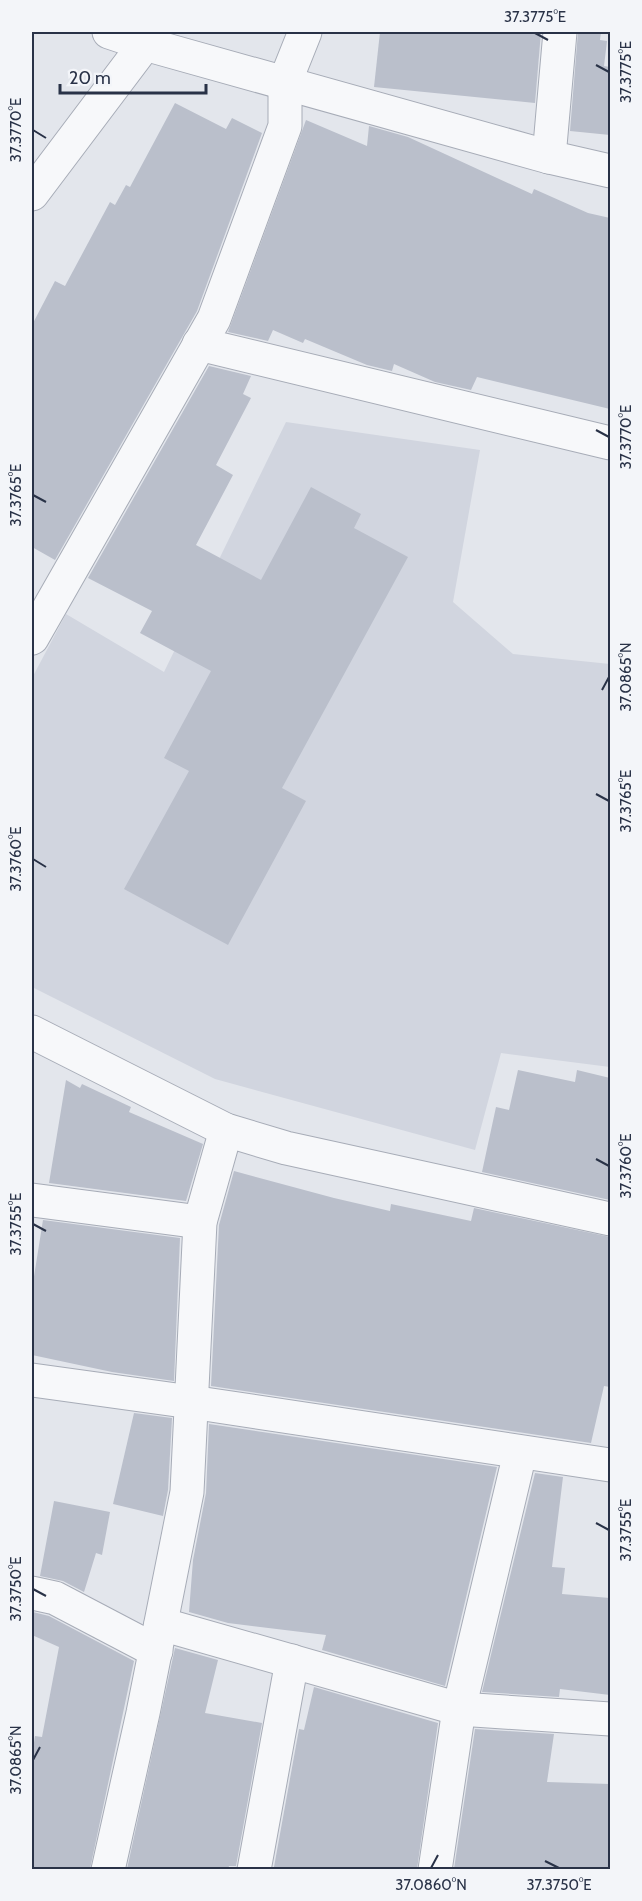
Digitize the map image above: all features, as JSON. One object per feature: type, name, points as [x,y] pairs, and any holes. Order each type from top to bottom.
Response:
[{"type":"street","points":[[109,32],[549,157],[610,171]]},
{"type":"street","points":[[32,638],[214,319],[285,126],[285,82],[305,32]]},
{"type":"street","points":[[549,157],[560,32]]},
{"type":"street","points":[[32,194],[145,44]]},
{"type":"street","points":[[199,344],[610,443]]},
{"type":"street","points":[[32,1032],[226,1130],[286,1148],[610,1220]]},
{"type":"street","points":[[108,1869],[187,1492],[200,1222],[226,1130]]},
{"type":"street","points":[[32,1200],[200,1222]]},
{"type":"street","points":[[32,1380],[610,1466]]},
{"type":"street","points":[[435,1869],[459,1708],[520,1453]]},
{"type":"street","points":[[32,1593],[55,1598],[158,1638],[292,1661],[459,1708],[610,1719]]},
{"type":"street","points":[[254,1869],[292,1661]]},
{"type":"shaded area","points":[[286,422],[480,450],[453,602],[513,654],[610,664],[610,1067],[501,1053],[475,1150],[215,1079],[32,987],[32,678],[66,614],[164,672]]},
{"type":"building","points":[[380,32],[541,32],[535,103],[374,87]]},
{"type":"building","points":[[578,32],[601,32],[600,40],[607,41],[604,66],[610,67],[610,135],[570,131]]},
{"type":"building","points":[[175,103],[226,129],[232,118],[262,133],[197,311],[55,560],[32,547],[32,325],[55,281],[65,286],[110,202],[115,205],[126,185],[130,187]]},
{"type":"building","points":[[306,120],[367,146],[369,126],[408,137],[532,194],[534,189],[588,213],[610,218],[610,409],[477,377],[471,390],[435,382],[394,364],[392,371],[367,365],[305,339],[303,343],[273,330],[268,341],[228,332]]},
{"type":"building","points":[[209,366],[251,376],[243,394],[251,398],[216,465],[233,475],[196,545],[261,580],[311,487],[361,514],[354,528],[408,557],[282,788],[306,801],[228,945],[124,889],[189,771],[164,758],[211,671],[140,633],[152,611],[88,578]]},
{"type":"building","points":[[518,1070],[575,1082],[577,1070],[610,1078],[610,1200],[482,1172],[496,1107],[509,1110]]},
{"type":"building","points":[[66,1080],[80,1088],[82,1084],[131,1107],[129,1112],[203,1144],[186,1201],[49,1183]]},
{"type":"building","points":[[234,1171],[390,1211],[391,1204],[471,1221],[474,1208],[610,1237],[610,1387],[604,1386],[591,1443],[211,1386],[219,1225]]},
{"type":"building","points":[[43,1220],[180,1238],[174,1381],[112,1372],[32,1355],[32,1289]]},
{"type":"building","points":[[134,1413],[172,1418],[168,1490],[163,1516],[113,1504]]},
{"type":"building","points":[[209,1424],[497,1467],[445,1686],[322,1650],[326,1635],[228,1623],[189,1612],[193,1560],[206,1493]]},
{"type":"building","points":[[535,1473],[563,1477],[552,1567],[565,1568],[562,1594],[610,1598],[610,1695],[560,1689],[559,1697],[482,1692]]},
{"type":"building","points":[[54,1501],[110,1512],[102,1555],[96,1553],[84,1592],[63,1581],[40,1576]]},
{"type":"building","points":[[33,1612],[49,1616],[134,1661],[90,1869],[32,1869],[32,1756],[35,1736],[42,1737],[59,1647],[32,1635]]},
{"type":"building","points":[[175,1648],[218,1660],[205,1713],[262,1723],[236,1866],[229,1866],[228,1869],[127,1869]]},
{"type":"building","points":[[314,1687],[438,1723],[417,1869],[274,1867],[299,1729],[304,1730]]},
{"type":"building","points":[[475,1729],[554,1734],[547,1782],[610,1784],[610,1869],[454,1869]]}]
